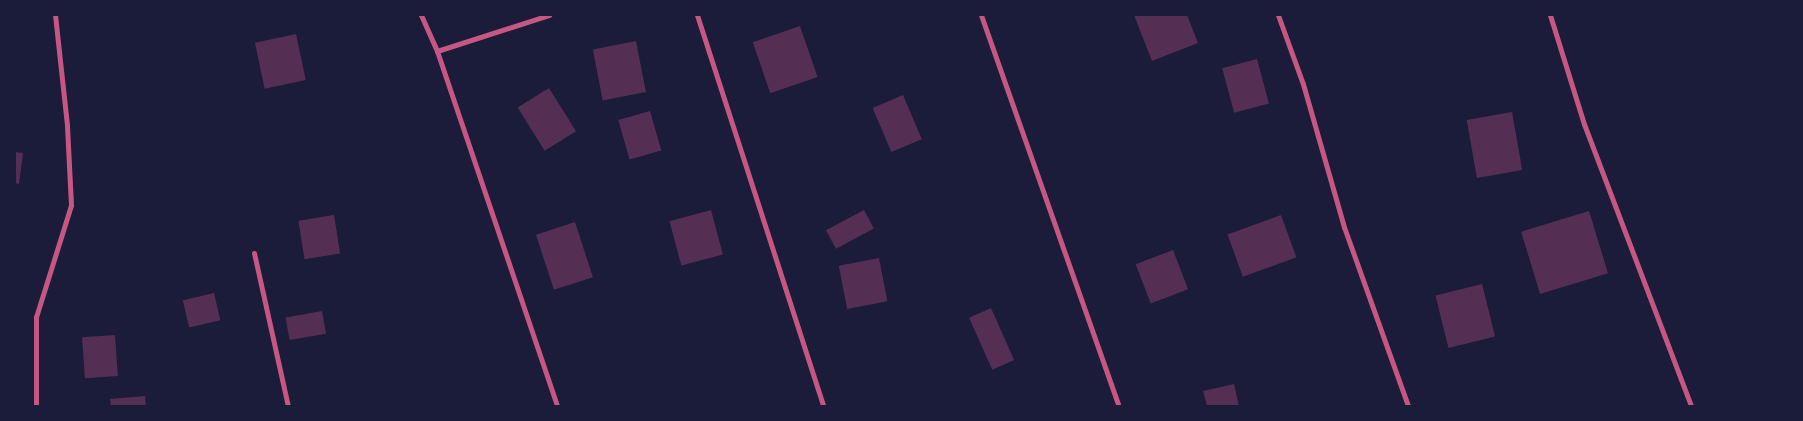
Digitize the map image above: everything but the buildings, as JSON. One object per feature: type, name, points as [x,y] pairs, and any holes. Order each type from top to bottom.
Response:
[{"type":"street","points":[[36,406],[36,317],[71,205],[55,15]]},
{"type":"street","points":[[421,15],[437,51],[557,406]]},
{"type":"street","points":[[437,51],[549,15]]},
{"type":"street","points":[[697,15],[823,406]]},
{"type":"street","points":[[981,15],[1119,406]]},
{"type":"street","points":[[1278,15],[1303,84],[1344,227],[1408,406]]},
{"type":"street","points":[[1550,15],[1584,124],[1691,406]]},
{"type":"street","points":[[254,253],[288,406]]}]
